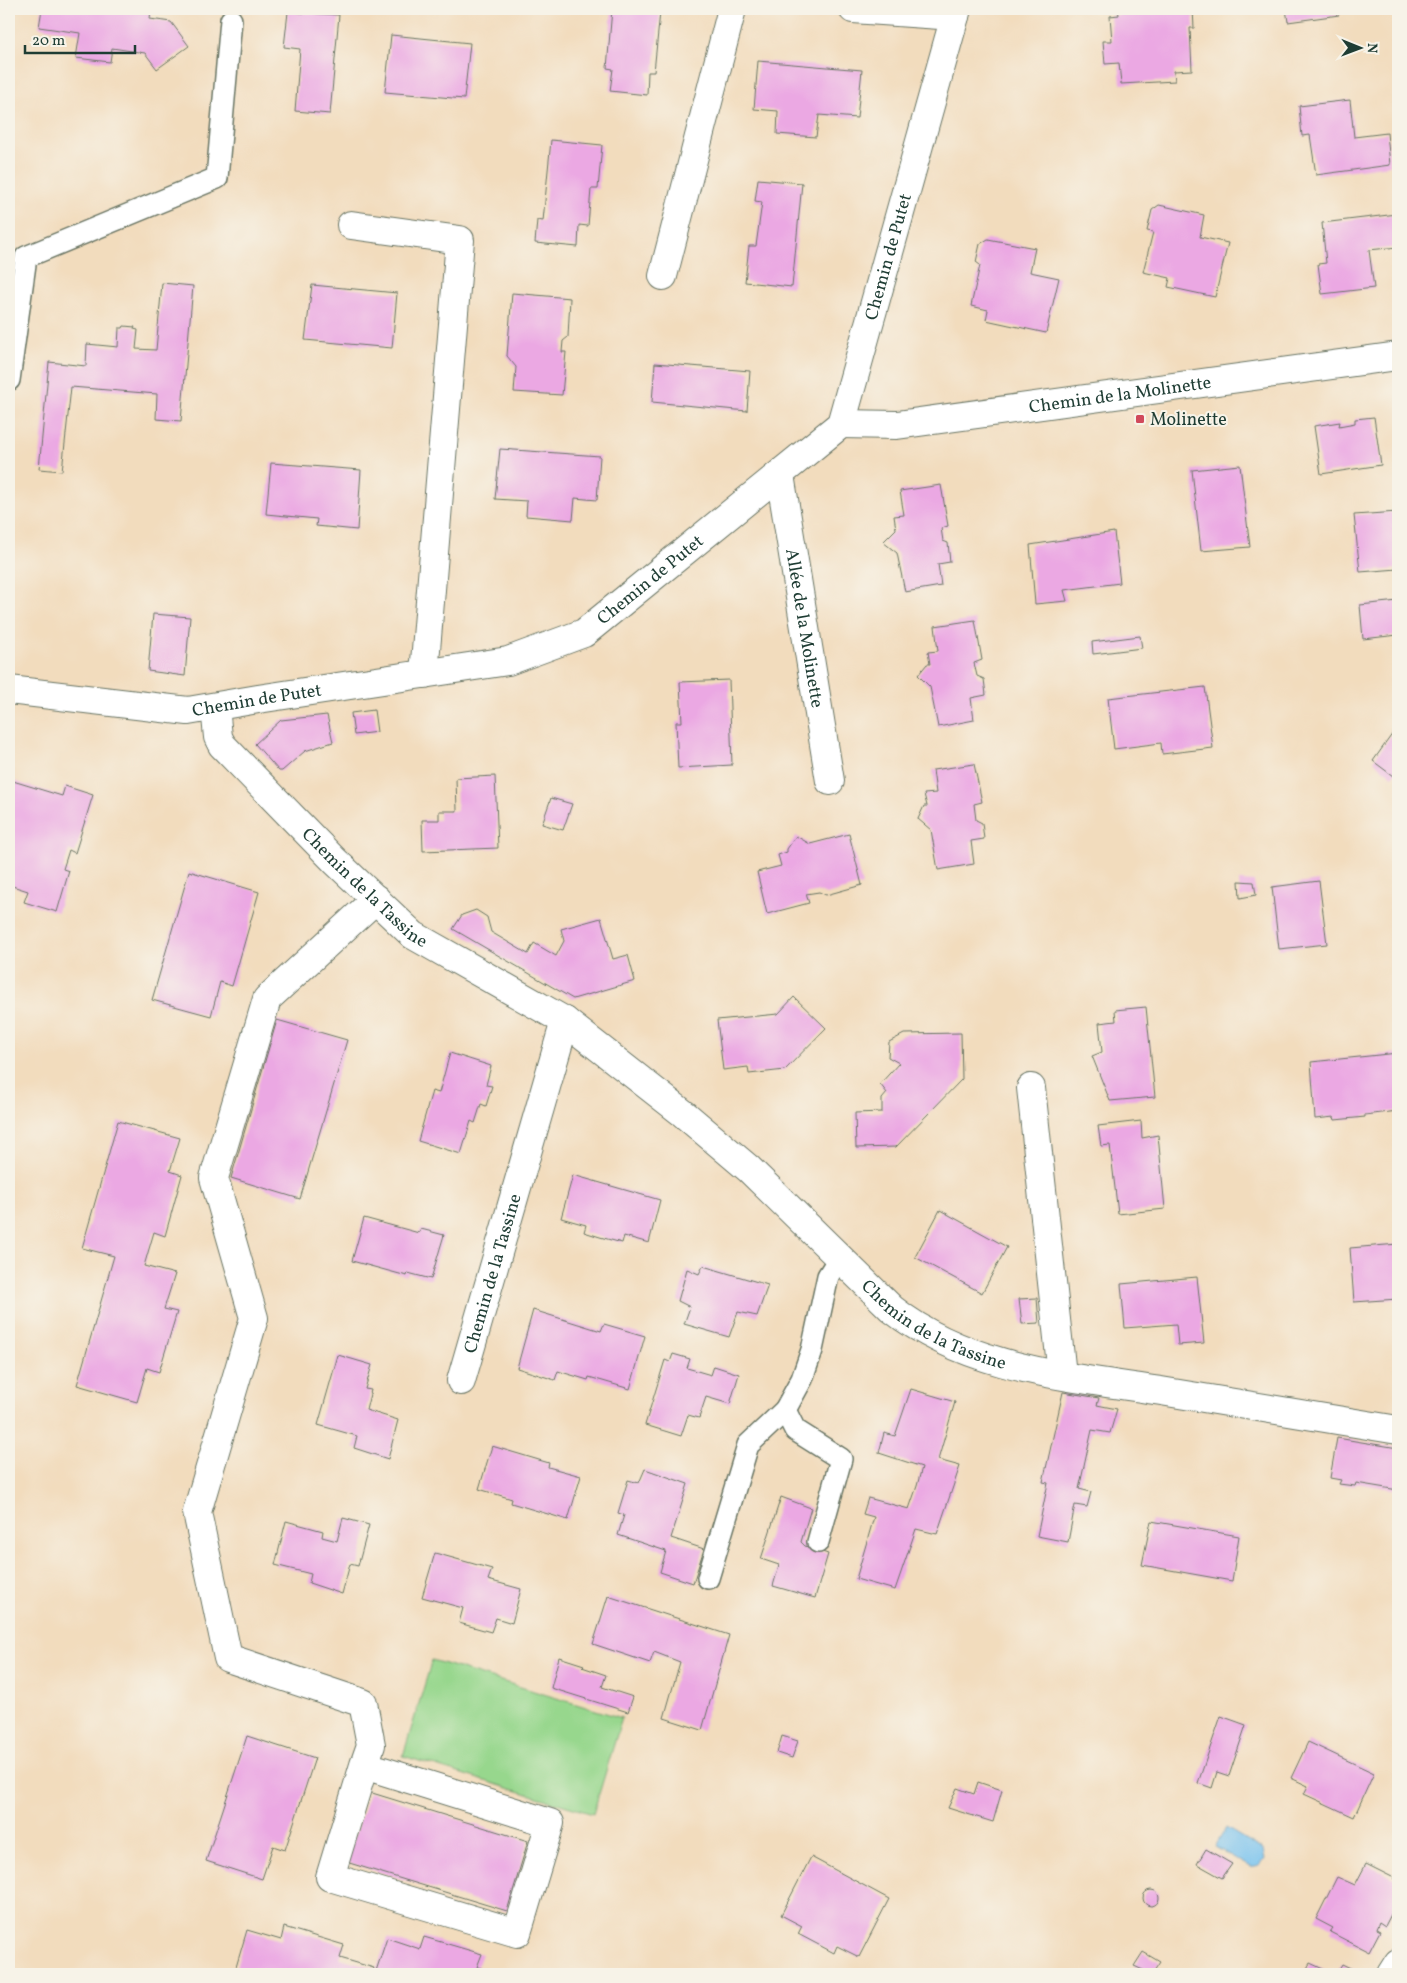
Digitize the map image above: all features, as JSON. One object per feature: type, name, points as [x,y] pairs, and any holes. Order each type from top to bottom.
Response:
[{"type":"street","points":[[663,276],[732,9]]},
{"type":"street","name":"Chemin de Putet","points":[[9,690],[188,711],[508,660],[584,633],[841,424],[956,12],[853,9]]},
{"type":"street","points":[[351,225],[460,240],[424,674]]},
{"type":"street","name":"Chemin de la Molinette","points":[[841,424],[896,425],[1398,356]]},
{"type":"street","name":"Allée de la Molinette","points":[[780,474],[830,781]]},
{"type":"street","name":"Chemin de la Tassine","points":[[215,707],[218,736],[222,745],[237,763],[414,934],[565,1021],[684,1114],[749,1169],[892,1309],[911,1324],[971,1353],[1023,1367],[1398,1430]]},
{"type":"street","points":[[364,1765],[550,1823],[516,1933],[330,1877],[370,1745],[363,1703],[228,1658],[197,1512],[254,1318],[214,1178],[267,999],[376,899]]},
{"type":"street","name":"Chemin de la Tassine","points":[[461,1381],[565,1021]]},
{"type":"street","points":[[1030,1088],[1062,1375]]},
{"type":"street","points":[[1391,1974],[1398,1963]]},
{"type":"lane","points":[[9,380],[26,257],[217,178],[231,20]]},
{"type":"lane","points":[[708,1578],[748,1445],[785,1410],[802,1379],[812,1350],[828,1276],[840,1258]]},
{"type":"lane","points":[[785,1410],[795,1430],[841,1459],[818,1542]]},
{"type":"green space","points":[[432,1660],[622,1718],[593,1814],[403,1756]]},
{"type":"water","points":[[1226,1828],[1263,1850],[1265,1859],[1262,1863],[1251,1867],[1215,1847]]},
{"type":"building","points":[[42,9],[151,9],[150,19],[171,22],[189,46],[157,69],[145,53],[112,48],[110,62],[76,58],[80,33],[39,27]]},
{"type":"building","points":[[612,9],[660,12],[654,72],[648,72],[647,95],[610,91],[613,69],[607,68]]},
{"type":"building","points":[[1118,9],[1193,9],[1194,28],[1190,28],[1192,70],[1174,71],[1175,81],[1121,84],[1119,63],[1105,64],[1103,41],[1112,41],[1110,16],[1119,15]]},
{"type":"building","points":[[1286,9],[1338,9],[1339,15],[1288,22]]},
{"type":"building","points":[[288,12],[339,15],[330,114],[295,111],[300,49],[284,47]]},
{"type":"building","points":[[391,35],[470,43],[464,99],[385,92]]},
{"type":"building","points":[[758,61],[862,70],[857,118],[819,115],[816,137],[777,134],[778,111],[754,109]]},
{"type":"building","points":[[1350,100],[1354,137],[1387,133],[1390,165],[1316,175],[1310,135],[1302,136],[1299,106]]},
{"type":"building","points":[[551,140],[602,145],[598,189],[591,189],[588,226],[579,225],[578,247],[535,243],[537,220],[543,221]]},
{"type":"building","points":[[758,179],[802,183],[792,287],[745,282],[749,246],[756,246],[762,202],[755,201]]},
{"type":"building","points":[[1159,205],[1204,215],[1200,237],[1228,243],[1215,297],[1168,287],[1170,278],[1143,272],[1153,232],[1147,231],[1152,210]]},
{"type":"building","points":[[1397,214],[1398,247],[1369,250],[1374,288],[1322,294],[1318,264],[1326,263],[1322,223]]},
{"type":"building","points":[[988,239],[1035,248],[1030,272],[1059,278],[1046,333],[986,320],[988,310],[971,306],[980,265],[976,262],[980,244]]},
{"type":"building","points":[[162,283],[193,286],[181,421],[156,419],[157,394],[71,387],[62,471],[39,469],[49,362],[86,366],[87,344],[118,347],[119,328],[124,326],[135,327],[134,329],[138,330],[136,349],[156,350]]},
{"type":"building","points":[[312,285],[397,293],[392,348],[305,340]]},
{"type":"building","points":[[512,293],[570,298],[568,337],[563,341],[562,352],[566,352],[562,395],[514,392],[516,367],[507,356]]},
{"type":"building","points":[[655,363],[750,371],[747,411],[652,402]]},
{"type":"building","points":[[1374,417],[1381,465],[1321,474],[1314,426],[1340,422],[1339,426],[1355,423],[1355,419]]},
{"type":"building","points":[[500,449],[600,456],[597,500],[575,498],[573,520],[526,516],[527,501],[495,499]]},
{"type":"building","points":[[271,463],[361,470],[357,530],[316,526],[317,519],[266,514]]},
{"type":"building","points":[[1240,465],[1250,547],[1201,551],[1192,470]]},
{"type":"building","points":[[941,485],[948,526],[941,528],[943,541],[948,543],[950,562],[938,564],[941,586],[905,592],[897,553],[883,542],[896,529],[894,516],[904,515],[900,491]]},
{"type":"building","points":[[1398,512],[1398,569],[1360,572],[1354,515]]},
{"type":"building","points":[[1114,532],[1120,583],[1064,590],[1067,601],[1035,604],[1030,545]]},
{"type":"building","points":[[1398,601],[1398,635],[1363,639],[1360,605]]},
{"type":"building","points":[[153,614],[190,617],[185,676],[148,671]]},
{"type":"building","points":[[975,620],[982,660],[974,663],[977,676],[984,679],[986,695],[971,698],[974,720],[938,727],[930,687],[918,675],[927,664],[930,664],[928,652],[938,651],[935,626]]},
{"type":"building","points":[[1140,636],[1142,648],[1093,654],[1092,642]]},
{"type":"building","points":[[729,680],[732,765],[678,768],[676,722],[682,722],[680,682]]},
{"type":"building","points":[[1205,687],[1213,748],[1162,754],[1161,743],[1114,749],[1108,698]]},
{"type":"building","points":[[374,710],[377,732],[354,735],[351,713]]},
{"type":"building","points":[[327,715],[333,742],[305,751],[282,771],[279,771],[255,744],[281,720]]},
{"type":"building","points":[[1398,726],[1398,770],[1393,776],[1373,761]]},
{"type":"building","points":[[974,764],[982,802],[974,804],[976,820],[982,823],[984,839],[971,841],[974,864],[938,870],[931,830],[918,819],[924,806],[927,806],[924,794],[936,793],[933,770]]},
{"type":"building","points":[[495,776],[498,848],[423,851],[422,820],[439,820],[439,811],[457,811],[456,778]]},
{"type":"building","points":[[13,781],[62,796],[65,786],[93,795],[75,853],[69,850],[63,869],[69,871],[57,912],[24,902],[28,891],[9,885],[9,789]]},
{"type":"building","points":[[551,798],[572,804],[563,830],[542,824]]},
{"type":"building","points":[[849,834],[862,885],[826,895],[819,892],[806,894],[809,903],[767,914],[757,872],[781,866],[778,855],[787,852],[796,836],[810,844]]},
{"type":"building","points":[[189,871],[259,892],[232,986],[220,982],[211,1016],[152,1000]]},
{"type":"building","points":[[1239,881],[1254,882],[1256,895],[1240,898]]},
{"type":"building","points":[[1319,881],[1327,944],[1279,949],[1272,887]]},
{"type":"building","points":[[476,910],[487,917],[491,932],[528,954],[534,943],[556,956],[564,941],[561,929],[601,918],[613,959],[628,955],[635,981],[573,999],[453,929],[462,915]]},
{"type":"building","points":[[794,997],[826,1028],[785,1070],[749,1074],[748,1067],[723,1070],[717,1020],[778,1014]]},
{"type":"building","points":[[1146,1007],[1155,1097],[1110,1101],[1092,1056],[1102,1052],[1099,1023],[1116,1021],[1115,1010]]},
{"type":"building","points":[[277,1020],[347,1040],[300,1199],[231,1178]]},
{"type":"building","points":[[961,1033],[962,1079],[896,1147],[856,1148],[855,1113],[882,1112],[882,1099],[887,1093],[880,1084],[899,1063],[888,1057],[889,1042],[904,1034]]},
{"type":"building","points":[[450,1053],[491,1066],[486,1085],[492,1086],[486,1106],[481,1104],[475,1123],[471,1121],[461,1154],[418,1141],[432,1091],[439,1093]]},
{"type":"building","points":[[1398,1053],[1398,1111],[1335,1120],[1334,1117],[1315,1119],[1311,1062]]},
{"type":"building","points":[[118,1121],[180,1138],[170,1171],[182,1175],[165,1236],[154,1232],[144,1266],[175,1274],[164,1309],[177,1312],[159,1372],[147,1368],[137,1402],[77,1385],[114,1256],[82,1248]]},
{"type":"building","points":[[1141,1121],[1142,1138],[1158,1135],[1165,1209],[1118,1214],[1110,1145],[1101,1146],[1098,1126]]},
{"type":"building","points":[[573,1175],[660,1200],[649,1243],[624,1236],[622,1243],[600,1237],[584,1232],[586,1225],[561,1218]]},
{"type":"building","points":[[940,1210],[1007,1247],[982,1293],[915,1257]]},
{"type":"building","points":[[364,1218],[419,1233],[421,1229],[444,1235],[431,1279],[408,1273],[407,1276],[352,1261]]},
{"type":"building","points":[[1398,1244],[1398,1299],[1354,1302],[1350,1248]]},
{"type":"building","points":[[703,1266],[768,1285],[757,1316],[738,1312],[729,1337],[684,1324],[690,1307],[678,1301],[687,1269],[699,1274]]},
{"type":"building","points":[[1197,1277],[1204,1343],[1178,1345],[1176,1324],[1125,1328],[1121,1284]]},
{"type":"building","points":[[1037,1298],[1039,1323],[1022,1324],[1019,1299]]},
{"type":"building","points":[[533,1310],[601,1331],[604,1324],[645,1336],[630,1389],[589,1377],[588,1380],[558,1371],[555,1380],[517,1368]]},
{"type":"building","points":[[673,1354],[690,1359],[687,1368],[711,1375],[714,1366],[739,1374],[730,1404],[706,1397],[699,1418],[688,1415],[681,1436],[645,1425],[665,1360],[670,1362]]},
{"type":"building","points":[[338,1355],[372,1365],[365,1389],[371,1390],[366,1410],[398,1420],[388,1459],[354,1448],[357,1436],[318,1425]]},
{"type":"building","points":[[911,1389],[955,1402],[938,1460],[960,1466],[937,1534],[916,1529],[895,1590],[856,1579],[874,1517],[863,1514],[868,1498],[909,1509],[917,1486],[922,1467],[879,1453],[884,1433],[895,1436]]},
{"type":"building","points":[[1063,1392],[1099,1398],[1097,1405],[1117,1409],[1110,1433],[1092,1430],[1079,1489],[1091,1492],[1087,1507],[1075,1505],[1068,1542],[1037,1536],[1048,1483],[1043,1482]]},
{"type":"building","points":[[1337,1438],[1398,1448],[1398,1490],[1356,1483],[1355,1486],[1339,1484],[1341,1480],[1330,1478]]},
{"type":"building","points":[[492,1446],[549,1463],[548,1467],[581,1476],[568,1520],[511,1503],[512,1499],[479,1489]]},
{"type":"building","points":[[645,1469],[688,1484],[671,1538],[704,1549],[693,1583],[660,1572],[666,1551],[618,1535],[624,1515],[618,1513],[628,1480],[639,1483]]},
{"type":"building","points":[[781,1497],[811,1508],[801,1542],[805,1546],[828,1554],[815,1598],[773,1586],[779,1565],[761,1559]]},
{"type":"building","points":[[343,1518],[369,1525],[358,1566],[350,1564],[342,1594],[309,1583],[311,1574],[275,1565],[286,1521],[323,1531],[322,1537],[337,1541]]},
{"type":"building","points":[[1151,1521],[1239,1536],[1232,1581],[1142,1565]]},
{"type":"building","points":[[435,1553],[492,1569],[488,1580],[521,1589],[512,1623],[496,1618],[491,1632],[459,1623],[463,1608],[422,1597]]},
{"type":"building","points":[[608,1596],[729,1635],[702,1730],[664,1718],[680,1662],[654,1652],[650,1663],[593,1644]]},
{"type":"building","points":[[559,1657],[606,1675],[602,1687],[633,1697],[628,1712],[551,1688]]},
{"type":"building","points":[[1221,1716],[1246,1725],[1229,1776],[1217,1772],[1212,1788],[1198,1783]]},
{"type":"building","points":[[247,1736],[315,1758],[285,1850],[273,1846],[262,1879],[206,1861]]},
{"type":"building","points":[[782,1736],[798,1741],[792,1758],[777,1753]]},
{"type":"building","points":[[1308,1742],[1374,1773],[1354,1817],[1304,1794],[1308,1786],[1291,1778]]},
{"type":"building","points":[[978,1782],[1002,1790],[993,1822],[948,1808],[957,1788],[974,1794]]},
{"type":"building","points":[[369,1792],[528,1841],[507,1911],[346,1862]]},
{"type":"building","points":[[1206,1849],[1232,1864],[1222,1878],[1197,1864]]},
{"type":"building","points":[[811,1857],[889,1899],[859,1957],[837,1946],[834,1953],[798,1934],[802,1926],[781,1915]]},
{"type":"building","points":[[1366,1864],[1398,1880],[1398,1901],[1385,1926],[1379,1922],[1376,1929],[1380,1931],[1369,1952],[1330,1932],[1333,1928],[1316,1919],[1337,1877],[1355,1885]]},
{"type":"building","points":[[1148,1890],[1154,1890],[1159,1895],[1157,1904],[1148,1906],[1143,1901],[1143,1895]]},
{"type":"building","points":[[284,1927],[344,1945],[340,1958],[374,1968],[372,1974],[234,1974],[247,1930],[281,1940]]},
{"type":"building","points":[[424,1937],[482,1954],[477,1967],[502,1974],[375,1974],[387,1938],[420,1949]]},
{"type":"building","points":[[1143,1952],[1160,1962],[1152,1974],[1134,1966]]},
{"type":"building","points":[[1310,1963],[1334,1974],[1304,1974]]},
{"type":"building","points":[[1342,1964],[1363,1974],[1336,1974]]},
{"type":"place","name":"Molinette","points":[[1140,419]]}]
